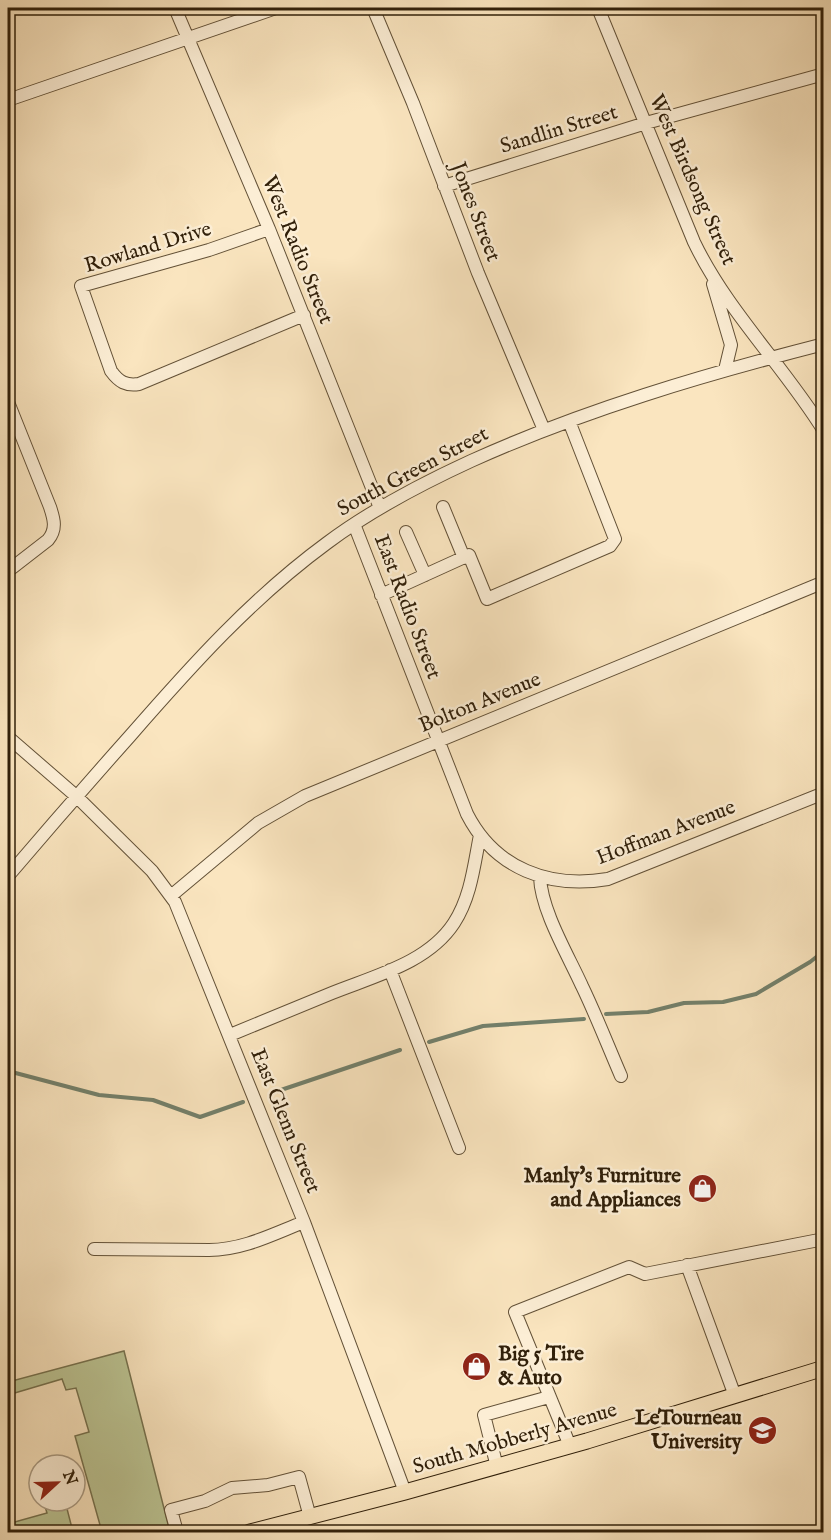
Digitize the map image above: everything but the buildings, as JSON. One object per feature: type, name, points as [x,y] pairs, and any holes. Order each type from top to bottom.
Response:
[{"type":"main road","name":"South Mobberly Avenue","points":[[249,1533],[497,1467],[824,1368]]},
{"type":"street","name":"West Radio Street","points":[[175,8],[268,229],[380,508]]},
{"type":"street","points":[[8,100],[276,8]]},
{"type":"street","name":"Jones Street","points":[[373,8],[413,103],[478,273],[544,430]]},
{"type":"street","name":"West Birdsong Street","points":[[598,8],[694,242],[709,272],[824,431]]},
{"type":"street","name":"Sandlin Street","points":[[444,186],[646,123],[824,74]]},
{"type":"street","name":"Rowland Drive","points":[[268,229],[209,250],[81,286],[111,371],[117,379],[128,385],[139,384],[303,315]]},
{"type":"street","points":[[709,272],[731,345],[725,370]]},
{"type":"street","name":"South Green Street","points":[[8,876],[76,796],[208,649],[248,608],[298,565],[354,524],[442,475],[544,430],[624,400],[824,344]]},
{"type":"street","points":[[8,402],[55,525],[48,540],[8,571]]},
{"type":"street","points":[[381,595],[469,555],[487,599],[610,546],[615,540],[568,421]]},
{"type":"street","points":[[443,507],[464,558]]},
{"type":"street","name":"East Radio Street","points":[[354,524],[467,814],[480,835]]},
{"type":"street","points":[[406,532],[425,575]]},
{"type":"street","name":"Bolton Avenue","points":[[172,895],[250,830],[282,808],[313,792],[824,582]]},
{"type":"street","name":"East Glenn Street","points":[[8,737],[76,796],[158,877],[172,895],[304,1222],[405,1492]]},
{"type":"street","name":"Hoffman Avenue","points":[[480,835],[504,857],[540,877],[567,882],[592,882],[608,879],[824,793]]},
{"type":"street","points":[[230,1035],[390,970],[428,950],[454,922],[465,901],[480,835]]},
{"type":"street","points":[[540,877],[542,895],[548,910],[621,1076]]},
{"type":"street","points":[[390,970],[459,1148]]},
{"type":"street","points":[[94,1249],[209,1251],[227,1249],[251,1243],[304,1222]]},
{"type":"street","points":[[570,1446],[515,1312],[629,1267],[645,1274],[824,1239]]},
{"type":"street","points":[[687,1265],[735,1396]]},
{"type":"street","points":[[497,1467],[484,1416],[549,1397]]},
{"type":"street","points":[[177,1533],[171,1510],[205,1501],[237,1486],[268,1485],[300,1477],[310,1517]]},
{"type":"green space","points":[[124,1351],[170,1532],[102,1532],[87,1479],[87,1453],[80,1453],[75,1436],[89,1432],[76,1388],[66,1390],[62,1379],[8,1395],[8,1382]]},
{"type":"green space","points":[[47,1513],[68,1513],[73,1532],[14,1532],[11,1523]]},
{"type":"waterway","points":[[606,1014],[648,1012],[684,1003],[723,1002],[756,994],[810,962],[824,951]]},
{"type":"waterway","points":[[429,1042],[483,1026],[584,1019]]},
{"type":"waterway","points":[[272,1093],[400,1050]]},
{"type":"waterway","points":[[8,1071],[99,1095],[153,1100],[200,1117],[243,1102]]},
{"type":"place","name":"Manly's Furniture and Appliances","points":[[702,1188]]},
{"type":"place","name":"Big 5 Tire & Auto","points":[[477,1366]]},
{"type":"place","name":"LeTourneau University","points":[[763,1430]]}]
